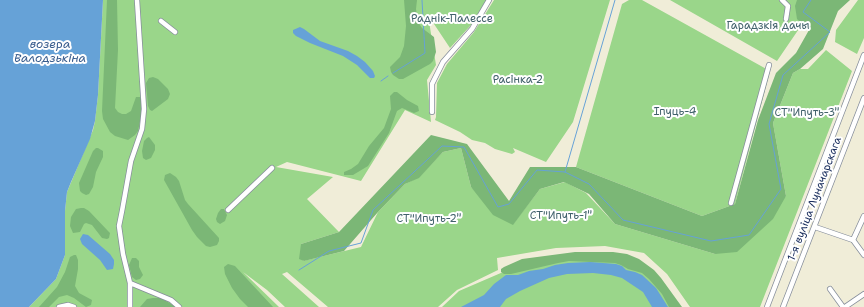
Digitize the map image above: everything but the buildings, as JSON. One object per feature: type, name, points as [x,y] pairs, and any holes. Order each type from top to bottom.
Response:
[{"type":"street","points":[[130,307],[130,282],[123,254],[120,226],[131,161],[142,129],[144,109],[137,0]]},
{"type":"street","points":[[432,112],[432,84],[443,62],[472,29],[489,0]]},
{"type":"street","points":[[782,0],[788,6],[786,19]]},
{"type":"street","points":[[160,21],[175,32]]},
{"type":"street","points":[[767,307],[864,55]]},
{"type":"street","points":[[731,203],[769,65]]},
{"type":"street","name":"1-я вуліца Луначарскага","points":[[784,307],[862,110],[864,98]]},
{"type":"street","points":[[228,210],[272,168]]},
{"type":"street","points":[[853,240],[864,216]]},
{"type":"street","points":[[815,227],[853,240],[864,255]]},
{"type":"street","points":[[130,282],[171,300],[178,307]]},
{"type":"street","points":[[830,289],[845,307],[864,294]]},
{"type":"street","points":[[59,307],[68,305],[74,307]]},
{"type":"green space","points":[[103,0],[487,0],[471,25],[450,48],[428,15],[436,65],[427,80],[431,122],[405,110],[361,181],[287,162],[276,167],[333,177],[307,199],[339,232],[301,244],[303,261],[361,247],[378,212],[405,184],[419,177],[443,152],[461,148],[471,187],[513,224],[540,189],[565,182],[586,193],[615,224],[715,254],[786,196],[773,123],[793,73],[800,69],[808,69],[826,50],[852,71],[760,307],[690,307],[667,274],[644,253],[605,246],[556,248],[497,258],[498,270],[457,290],[438,307],[328,307],[287,272],[282,274],[319,307],[285,307],[267,290],[243,272],[279,307],[29,307],[56,279],[65,255],[65,211],[67,192],[93,130],[95,121],[98,95]]},
{"type":"green space","points":[[107,0],[117,0],[118,50],[115,108],[118,112],[126,114],[131,111],[136,97],[140,97],[141,99],[141,116],[138,131],[128,140],[115,136],[110,132],[103,119],[102,111]]},
{"type":"green space","points":[[404,0],[417,0],[416,9],[418,22],[422,28],[434,37],[436,52],[433,61],[430,64],[403,79],[399,79],[393,75],[390,67],[400,57],[404,46],[406,26]]},
{"type":"green space","name":"Расінка-2","points":[[494,0],[610,0],[573,122],[546,162],[513,148],[515,152],[512,154],[495,149],[485,143],[472,140],[460,132],[435,120],[437,83],[447,64],[474,32]]},
{"type":"green space","name":"Іпуць-4","points":[[629,0],[642,0],[770,71],[735,204],[702,216],[576,167],[622,4]]},
{"type":"green space","name":"Гарадзкія дачы","points":[[670,0],[797,0],[805,20],[777,61]]},
{"type":"green space","points":[[797,0],[850,0],[838,11],[823,49],[800,69],[793,73],[773,123],[786,196],[773,219],[737,252],[715,254],[615,224],[589,194],[564,182],[540,189],[513,225],[493,215],[471,187],[461,148],[443,152],[419,178],[405,184],[344,251],[304,261],[299,259],[301,244],[339,232],[431,135],[467,144],[509,201],[530,167],[576,167],[702,216],[735,204],[758,120],[776,73],[796,53],[809,30],[797,19],[795,6]]},
{"type":"green space","points":[[858,0],[864,0],[864,38],[857,54],[835,42],[836,30]]},
{"type":"green space","points":[[153,77],[158,79],[168,89],[170,94],[168,99],[152,111],[148,106],[146,83],[149,78]]},
{"type":"green space","points":[[394,92],[397,92],[418,106],[419,111],[414,113],[402,108],[397,111],[389,133],[368,166],[353,175],[344,175],[344,172],[358,164],[369,146],[384,128],[391,109],[390,96]]},
{"type":"green space","points":[[149,137],[155,145],[155,150],[151,158],[146,160],[143,158],[142,151],[144,141]]},
{"type":"green space","points":[[96,148],[103,151],[103,157],[96,172],[93,187],[89,194],[86,195],[80,191],[79,183],[93,151]]},
{"type":"green space","points":[[170,173],[179,181],[185,200],[188,204],[219,238],[217,245],[210,247],[206,246],[192,230],[164,180],[165,175]]},
{"type":"green space","points":[[81,208],[89,211],[110,233],[109,238],[102,238],[92,225],[86,223],[80,232],[73,233],[70,226],[71,217],[76,209]]},
{"type":"green space","points":[[221,209],[224,209],[227,215],[225,221],[220,224],[216,219]]},
{"type":"green space","points":[[575,252],[613,252],[627,254],[639,259],[654,270],[682,307],[669,307],[662,294],[642,273],[615,263],[569,261],[511,274],[504,274],[501,272],[501,269],[504,267],[522,259]]},
{"type":"green space","points":[[76,255],[78,260],[75,286],[79,293],[92,300],[91,305],[86,307],[74,298],[67,295],[59,297],[49,307],[39,307],[57,287],[65,272],[70,257]]},
{"type":"green space","points":[[615,256],[656,276],[676,307],[442,307],[459,291],[531,260]]},
{"type":"green space","points":[[132,258],[136,258],[139,261],[139,267],[143,275],[140,279],[136,280],[132,277],[129,265]]},
{"type":"green space","points":[[228,264],[235,266],[273,307],[248,307],[232,288],[225,274],[224,267]]},
{"type":"green space","points":[[161,298],[176,307],[140,307],[147,299]]},
{"type":"water","name":"возера Валодзькіна","points":[[0,0],[103,0],[98,95],[95,121],[90,139],[67,192],[65,211],[65,255],[56,279],[29,307],[0,307]]},
{"type":"water","points":[[300,27],[320,41],[348,51],[357,56],[373,71],[375,76],[374,78],[370,78],[357,65],[343,56],[296,36],[293,33],[293,30]]},
{"type":"water","points":[[83,234],[88,235],[110,254],[114,260],[113,269],[107,270],[100,260],[82,244],[80,239]]},
{"type":"water","points":[[590,262],[616,264],[622,266],[626,270],[642,275],[656,288],[668,307],[652,307],[643,292],[622,278],[593,273],[567,274],[549,278],[506,299],[500,307],[461,307],[484,295],[494,284],[506,275],[518,275],[555,265]]},
{"type":"waterway","points":[[393,73],[425,53],[422,0]]},
{"type":"waterway","points":[[565,172],[615,0]]},
{"type":"waterway","points":[[299,270],[329,251],[361,243],[373,210],[442,146],[464,147],[498,207],[509,204],[537,170],[565,172],[589,184],[623,220],[711,241],[749,235],[781,189],[769,124],[783,75],[830,32],[803,12],[811,0]]},
{"type":"waterway","points":[[381,81],[388,76]]},
{"type":"park label","name":"Раднік-Палессе","points":[[452,19]]},
{"type":"park label","name":"СТ\"Ипуть-3\"","points":[[807,113]]},
{"type":"park label","name":"СТ\"Ипуть-1\"","points":[[561,216]]},
{"type":"park label","name":"СТ\"Ипуть-2\"","points":[[429,219]]}]
